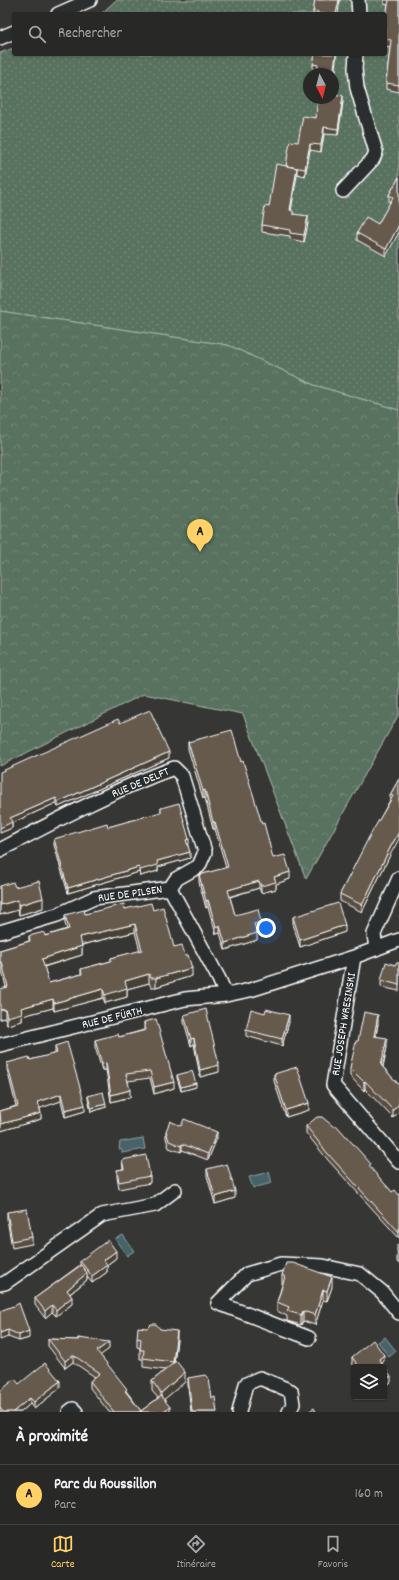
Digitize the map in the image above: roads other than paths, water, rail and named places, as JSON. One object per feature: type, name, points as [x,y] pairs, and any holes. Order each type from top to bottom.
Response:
[{"type":"street","points":[[61,12],[74,3],[90,0]]},
{"type":"street","points":[[358,0],[359,12]]},
{"type":"street","points":[[0,38],[12,33]]},
{"type":"street","points":[[343,191],[373,159],[376,152],[357,88],[355,69],[356,56]]},
{"type":"street","name":"RUE DE DELFT","points":[[0,850],[76,810],[152,776],[174,768],[182,776],[205,852],[199,866],[176,880],[170,888]]},
{"type":"street","points":[[376,949],[374,934],[399,878]]},
{"type":"street","name":"RUE DE PILSEN","points":[[0,932],[57,915],[94,898],[170,888],[219,979],[226,995]]},
{"type":"street","name":"RUE DE FÜRTH","points":[[0,1046],[185,999],[226,995],[250,990],[354,957],[399,940]]},
{"type":"street","name":"RUE JOSEPH WRESINSKI","points":[[354,957],[333,1085],[399,1162]]},
{"type":"street","points":[[0,1284],[5,1283],[102,1214],[155,1205],[175,1190]]},
{"type":"street","points":[[310,1338],[218,1303],[247,1274],[281,1264],[323,1266],[360,1274],[382,1292],[399,1313]]},
{"type":"street","points":[[239,1412],[246,1384],[260,1378],[291,1391],[293,1404],[289,1412]]},
{"type":"street","points":[[69,1412],[73,1409],[76,1412]]},
{"type":"water","points":[[143,1138],[145,1149],[122,1153],[122,1150],[119,1149],[120,1142]]},
{"type":"water","points":[[269,1172],[272,1183],[253,1188],[249,1177]]},
{"type":"water","points":[[123,1235],[134,1251],[127,1256],[115,1239]]},
{"type":"water","points":[[385,1337],[396,1351],[389,1357],[378,1342]]},
{"type":"place","name":"Parc du Roussillon","points":[[200,552]]}]
